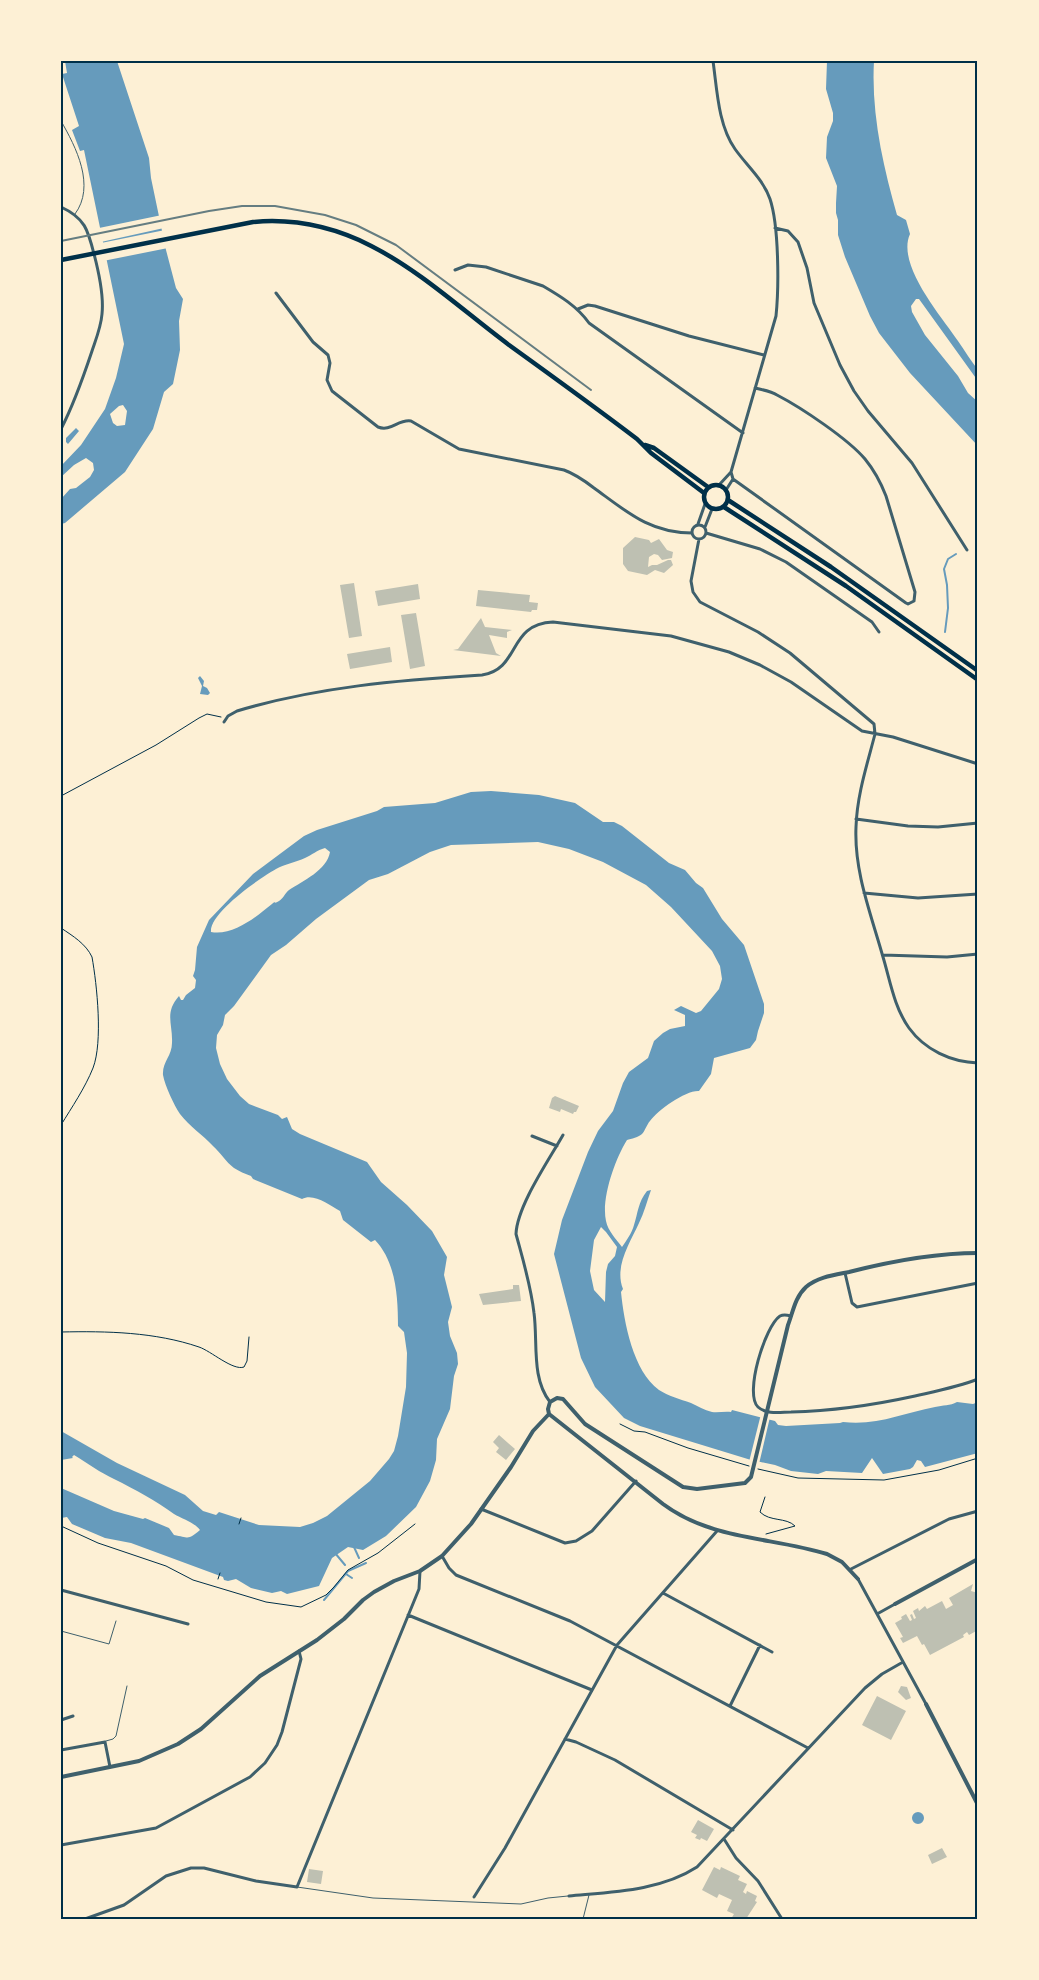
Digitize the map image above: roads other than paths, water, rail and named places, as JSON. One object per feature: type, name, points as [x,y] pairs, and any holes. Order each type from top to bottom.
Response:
[{"type":"main road","points":[[61,260],[231,226],[269,221],[302,223],[339,232],[374,247],[414,272],[645,445],[651,453],[704,493]]},
{"type":"main road","points":[[645,445],[654,448],[708,487]]},
{"type":"main road","points":[[719,485],[726,490],[728,500],[724,507],[717,510],[705,504],[704,493],[708,487],[719,485]]},
{"type":"main road","points":[[728,500],[831,567],[978,671]]},
{"type":"main road","points":[[724,507],[846,586],[978,680]]},
{"type":"street","points":[[713,61],[724,126],[735,149],[758,176],[766,190],[772,207],[775,228],[778,297],[776,316],[731,472],[719,485]]},
{"type":"street","points":[[61,207],[75,214],[82,221],[92,243],[102,294],[102,314],[99,329],[81,383],[61,429]]},
{"type":"street","points":[[775,228],[788,231],[798,242],[807,268],[814,303],[840,365],[854,391],[868,411],[912,463],[967,550]]},
{"type":"street","points":[[456,270],[468,265],[486,267],[543,286],[578,309],[589,323],[742,433]]},
{"type":"street","points":[[276,293],[313,342],[328,355],[330,363],[327,380],[332,391],[378,427],[387,429],[402,421],[411,420],[458,450],[564,470],[580,478],[638,520],[670,531],[692,533]]},
{"type":"street","points":[[578,309],[588,304],[689,336],[764,355]]},
{"type":"street","points":[[731,472],[733,479],[906,603],[912,603],[915,598],[915,592],[886,496],[872,470],[856,450],[825,426],[776,394],[755,388]]},
{"type":"street","points":[[726,490],[733,479]]},
{"type":"street","points":[[699,539],[694,537],[692,533],[693,527],[698,524],[705,504]]},
{"type":"street","points":[[706,534],[705,528],[712,509]]},
{"type":"street","points":[[698,524],[705,528]]},
{"type":"street","points":[[699,539],[703,538],[706,534]]},
{"type":"street","points":[[706,534],[760,549],[786,562],[872,622],[879,632]]},
{"type":"street","points":[[699,539],[691,577],[692,588],[700,602],[758,632],[795,656],[873,722],[875,734],[861,786],[856,819],[857,855],[864,892],[899,1010],[914,1033],[925,1044],[957,1061],[978,1063]]},
{"type":"street","points":[[225,720],[237,711],[263,703],[334,689],[392,681],[494,673],[504,666],[517,641],[526,632],[538,625],[553,622],[671,636],[729,652],[760,665],[791,682],[857,729],[902,740],[978,764]]},
{"type":"street","points":[[856,819],[908,826],[944,827],[978,824]]},
{"type":"street","points":[[864,892],[918,898],[978,894]]},
{"type":"street","points":[[883,955],[940,957],[978,954]]},
{"type":"street","points":[[550,1402],[545,1396],[537,1371],[534,1311],[516,1234],[517,1225],[526,1202],[563,1135]]},
{"type":"street","points":[[532,1136],[557,1146]]},
{"type":"street","points":[[978,1253],[931,1255],[821,1279],[807,1287],[798,1297],[752,1472],[748,1481],[743,1484],[697,1489],[683,1487],[585,1424],[566,1401],[557,1398],[550,1402],[548,1409],[549,1414],[673,1512],[690,1521],[717,1531],[817,1550],[835,1557],[851,1570],[858,1579],[926,1704],[978,1805]]},
{"type":"street","points":[[845,1273],[852,1303],[857,1307],[978,1283]]},
{"type":"street","points":[[792,1316],[784,1315],[779,1317],[763,1346],[755,1376],[753,1398],[758,1407],[765,1412],[815,1412],[870,1406],[948,1389],[978,1379]]},
{"type":"street","points":[[61,1777],[110,1768],[148,1758],[191,1736],[260,1676],[344,1619],[374,1592],[420,1570],[442,1556],[471,1524],[511,1467],[533,1431],[549,1414]]},
{"type":"street","points":[[480,1509],[565,1544],[592,1531],[636,1481]]},
{"type":"street","points":[[851,1570],[949,1519],[978,1511]]},
{"type":"street","points":[[474,1897],[505,1848],[617,1646],[717,1531]]},
{"type":"street","points":[[442,1556],[456,1575],[570,1621],[808,1748]]},
{"type":"street","points":[[877,1614],[978,1559]]},
{"type":"street","points":[[85,1919],[124,1905],[166,1876],[191,1868],[204,1868],[256,1881],[297,1887],[419,1589],[420,1570]]},
{"type":"street","points":[[61,1590],[188,1624]]},
{"type":"street","points":[[663,1593],[772,1652]]},
{"type":"street","points":[[408,1615],[592,1690]]},
{"type":"street","points":[[730,1706],[760,1645]]},
{"type":"street","points":[[61,1844],[156,1828],[243,1782],[258,1771],[271,1756],[282,1732],[301,1659],[299,1651]]},
{"type":"street","points":[[569,1896],[671,1881],[697,1867],[734,1830],[865,1688],[882,1674],[903,1662]]},
{"type":"street","points":[[61,1720],[73,1716]]},
{"type":"street","points":[[565,1739],[576,1742],[614,1760],[734,1830]]},
{"type":"street","points":[[61,1750],[105,1742],[110,1768]]},
{"type":"street","points":[[724,1839],[736,1858],[758,1882],[782,1919]]},
{"type":"lane","points":[[61,120],[74,146],[83,180],[83,202],[75,214]]},
{"type":"lane","points":[[61,1631],[109,1644],[116,1621]]},
{"type":"lane","points":[[105,1742],[116,1736],[126,1686]]},
{"type":"lane","points":[[297,1887],[354,1896],[521,1904],[569,1896]]},
{"type":"lane","points":[[583,1919],[589,1894]]},
{"type":"water","points":[[65,61],[117,61],[149,158],[151,178],[166,250],[176,288],[183,299],[179,321],[180,350],[173,384],[164,392],[153,429],[125,472],[65,523],[61,524],[61,499],[70,489],[76,488],[90,477],[94,470],[93,463],[86,458],[74,465],[61,477],[61,466],[81,445],[105,409],[116,378],[124,344],[84,150],[80,151],[72,130],[79,126],[62,74],[67,73]],"holes":[[[123,405],[127,411],[125,425],[117,426],[113,423],[110,414],[119,406]]]},
{"type":"water","points":[[827,61],[874,61],[874,100],[879,139],[897,215],[906,220],[910,234],[907,247],[909,260],[932,305],[978,370],[978,381],[919,299],[916,299],[911,306],[912,312],[925,335],[958,376],[968,393],[978,402],[978,446],[910,373],[879,333],[845,257],[838,235],[836,213],[837,186],[826,158],[827,137],[833,121],[833,113],[826,89]]},
{"type":"water","points":[[76,428],[79,431],[68,444],[66,438]]},
{"type":"water","points":[[200,676],[204,681],[203,686],[210,693],[208,695],[200,694],[202,686],[198,678]]},
{"type":"water","points":[[491,791],[539,795],[575,803],[603,822],[614,822],[622,826],[669,863],[685,870],[703,888],[722,919],[744,945],[764,1004],[764,1013],[756,1040],[750,1048],[714,1058],[711,1074],[699,1091],[687,1094],[666,1106],[649,1122],[642,1134],[627,1140],[610,1179],[605,1202],[606,1221],[610,1232],[622,1247],[633,1228],[642,1199],[647,1191],[651,1190],[641,1219],[624,1255],[620,1272],[623,1289],[621,1292],[622,1304],[627,1331],[636,1359],[650,1382],[666,1394],[709,1411],[731,1412],[732,1410],[775,1421],[778,1425],[786,1426],[879,1421],[957,1402],[973,1404],[978,1402],[978,1453],[925,1467],[921,1461],[917,1460],[910,1469],[883,1474],[872,1458],[862,1473],[826,1471],[818,1474],[791,1471],[640,1426],[624,1418],[595,1387],[581,1358],[554,1254],[562,1220],[588,1152],[598,1131],[613,1111],[629,1072],[648,1058],[654,1041],[663,1033],[670,1029],[685,1026],[685,1015],[674,1010],[681,1006],[696,1013],[701,1011],[719,989],[722,979],[720,966],[712,951],[671,907],[646,885],[603,862],[569,849],[538,842],[451,845],[430,852],[388,874],[369,880],[271,955],[234,1006],[225,1015],[223,1025],[217,1035],[216,1048],[220,1064],[227,1079],[240,1096],[249,1104],[278,1115],[282,1119],[287,1117],[292,1129],[300,1134],[367,1162],[381,1182],[432,1231],[447,1257],[444,1275],[452,1307],[448,1322],[450,1336],[457,1353],[458,1364],[454,1376],[450,1409],[437,1439],[436,1460],[430,1481],[416,1507],[386,1536],[363,1550],[348,1547],[332,1558],[319,1586],[287,1594],[281,1591],[272,1593],[251,1588],[236,1579],[224,1580],[223,1577],[131,1543],[105,1538],[72,1524],[67,1517],[61,1518],[61,1488],[114,1511],[145,1518],[169,1528],[174,1535],[188,1537],[200,1530],[145,1495],[104,1474],[74,1455],[73,1458],[61,1460],[61,1431],[117,1463],[185,1495],[203,1511],[216,1515],[219,1512],[259,1525],[300,1527],[327,1516],[370,1481],[394,1451],[406,1387],[407,1353],[404,1332],[398,1326],[396,1292],[392,1269],[382,1249],[375,1240],[371,1242],[343,1220],[340,1211],[326,1203],[311,1198],[302,1199],[253,1179],[251,1176],[234,1168],[180,1114],[168,1090],[163,1070],[172,1048],[170,1013],[174,1002],[179,996],[183,1000],[195,988],[196,980],[193,976],[197,947],[209,920],[253,874],[304,836],[317,830],[377,811],[384,807],[435,803],[471,792]],"holes":[[[325,848],[330,852],[319,870],[289,890],[276,903],[273,903],[251,920],[236,928],[228,931],[211,932],[218,915],[248,888],[276,869]],[[601,1227],[617,1247],[615,1256],[608,1264],[606,1272],[605,1302],[594,1290],[590,1271],[594,1240]]]},
{"type":"water","points":[[918,1812],[924,1818],[918,1824],[912,1818]]},
{"type":"waterway","points":[[945,632],[948,608],[944,569],[948,559],[956,554]]},
{"type":"waterway","points":[[354,1547],[359,1558]]},
{"type":"waterway","points":[[335,1553],[345,1565]]},
{"type":"waterway","points":[[324,1600],[348,1571],[366,1563]]},
{"type":"waterway","points":[[346,1574],[352,1578]]},
{"type":"railway","points":[[61,241],[242,206],[275,206],[325,215],[356,225],[396,245],[591,390]]}]
